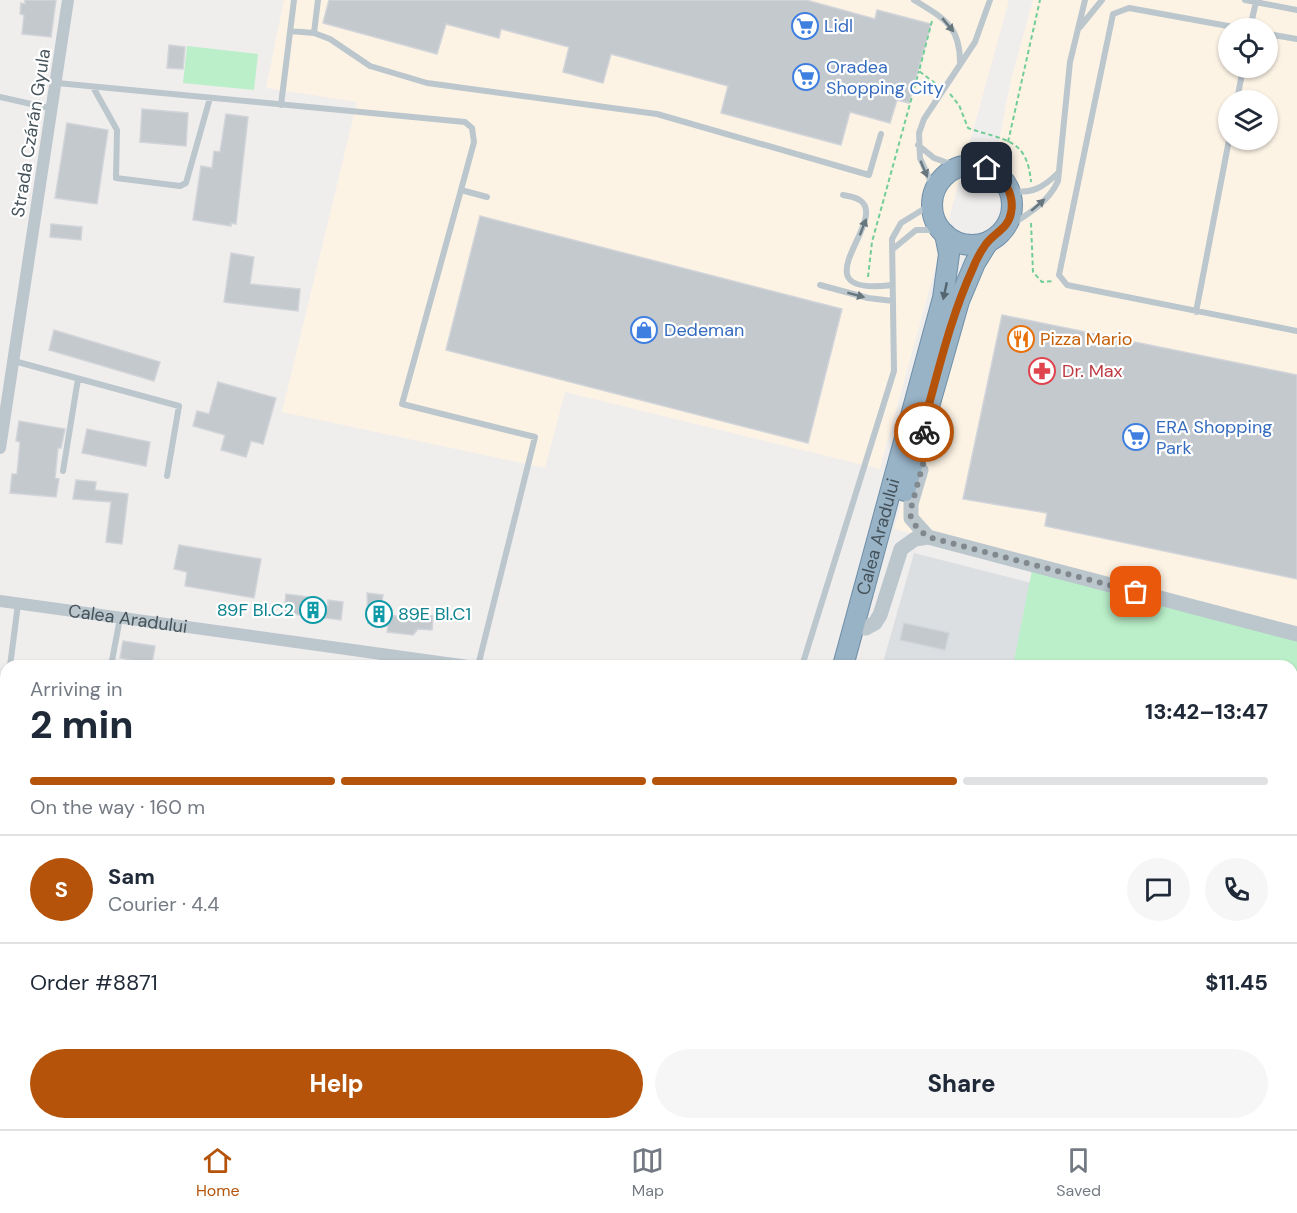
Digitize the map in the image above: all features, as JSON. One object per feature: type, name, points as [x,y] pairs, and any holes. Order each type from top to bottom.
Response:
[{"type":"highway","points":[[933,197],[940,181],[959,167],[976,165],[987,168],[1004,181],[1009,191]]},
{"type":"highway","name":"Calea Aradului","points":[[858,660],[958,301],[975,263],[1011,213],[1009,191]]},
{"type":"highway","name":"Calea Aradului","points":[[845,660],[944,298],[949,254],[943,232],[936,222],[933,197]]},
{"type":"highway","points":[[943,232],[965,244],[995,236]]},
{"type":"street","name":"Strada Czárán Gyula","points":[[0,448],[68,0]]},
{"type":"street","points":[[923,426],[926,453],[910,512],[918,529],[928,537]]},
{"type":"street","points":[[866,628],[875,623],[880,615],[901,549],[915,539],[928,537],[1297,634]]},
{"type":"street","name":"Calea Aradului","points":[[0,601],[424,660]]},
{"type":"lane","points":[[280,105],[294,0]]},
{"type":"lane","points":[[314,33],[318,0]]},
{"type":"lane","points":[[914,0],[946,20],[953,29],[958,39],[960,64]]},
{"type":"lane","points":[[804,660],[894,371],[892,285],[895,230],[933,197],[918,145],[924,119],[981,27],[990,0]]},
{"type":"lane","points":[[995,236],[1032,211],[1054,191],[1059,171],[1071,62],[1085,0]]},
{"type":"lane","points":[[1077,32],[1091,10],[1102,0]]},
{"type":"lane","points":[[1245,0],[1297,10]]},
{"type":"lane","points":[[1252,18],[1256,2]]},
{"type":"lane","points":[[1218,24],[1129,8],[1113,15],[1059,275],[1060,280],[1067,285],[1297,332]]},
{"type":"lane","points":[[290,31],[314,33],[337,43],[370,66],[427,83],[657,114],[869,175],[881,134]]},
{"type":"lane","points":[[1278,36],[1297,39]]},
{"type":"lane","points":[[57,83],[465,122],[472,128],[474,142],[402,404],[535,437],[479,660]]},
{"type":"lane","points":[[93,87],[117,130],[116,178],[180,186],[186,183],[210,98]]},
{"type":"lane","points":[[0,97],[53,109]]},
{"type":"lane","points":[[918,145],[934,158],[959,167]]},
{"type":"lane","points":[[1196,312],[1227,150]]},
{"type":"lane","points":[[1009,191],[1032,192],[1045,186],[1059,171]]},
{"type":"lane","points":[[461,190],[487,197]]},
{"type":"lane","points":[[843,195],[861,200],[866,207],[867,216],[849,257],[846,271],[851,280],[868,287],[892,285]]},
{"type":"lane","points":[[893,250],[916,230],[943,232]]},
{"type":"lane","points":[[820,285],[868,298],[893,301]]},
{"type":"lane","points":[[14,361],[179,406],[167,476]]},
{"type":"lane","points":[[63,471],[78,379]]},
{"type":"lane","points":[[11,660],[18,604]]},
{"type":"lane","points":[[112,660],[120,618]]},
{"type":"path","points":[[1008,142],[1040,0]]},
{"type":"path","points":[[868,287],[868,265],[872,242],[919,71]]},
{"type":"path","points":[[1018,145],[1029,162],[1032,192]]},
{"type":"path","points":[[1032,211],[1033,272],[1042,282],[1060,280]]},
{"type":"shaded area","points":[[284,0],[1009,0],[880,469],[565,392],[545,468],[282,412],[357,102],[266,88]]},
{"type":"shaded area","points":[[1033,0],[1297,0],[1297,629],[894,529],[959,301],[988,242],[1003,230],[1011,213],[1009,191],[999,168],[997,151],[1011,80]]},
{"type":"shaded area","points":[[914,553],[1297,651],[1297,660],[884,660]]},
{"type":"green space","points":[[187,46],[258,54],[254,90],[183,83]]},
{"type":"green space","points":[[1033,565],[1297,629],[1297,660],[1014,660]]},
{"type":"building","points":[[25,0],[56,0],[51,37],[22,34],[24,15],[20,14],[21,3],[25,4]]},
{"type":"building","name":"Oradea Shopping City","points":[[329,0],[806,0],[875,19],[877,10],[931,24],[909,103],[897,100],[890,123],[850,112],[841,145],[721,113],[728,86],[611,54],[603,83],[563,72],[569,47],[501,29],[499,38],[446,24],[437,54],[323,23]]},
{"type":"building","points":[[169,45],[185,47],[183,69],[167,68]]},
{"type":"building","points":[[142,109],[188,113],[186,146],[140,142]]},
{"type":"building","points":[[226,114],[248,117],[236,224],[231,223],[231,226],[193,220],[201,166],[212,168],[214,151],[220,152]]},
{"type":"building","points":[[67,123],[108,130],[97,204],[55,198]]},
{"type":"building","name":"Dedeman","points":[[480,216],[842,309],[808,443],[446,350]]},
{"type":"building","points":[[51,224],[82,227],[81,240],[50,237]]},
{"type":"building","points":[[231,253],[254,257],[250,284],[300,289],[298,311],[224,302]]},
{"type":"building","name":"ERA Shopping Park","points":[[1002,315],[1297,375],[1297,579],[1045,526],[1047,513],[963,499]]},
{"type":"building","points":[[54,330],[160,362],[154,381],[49,350]]},
{"type":"building","points":[[218,382],[276,398],[263,444],[251,441],[246,457],[221,450],[225,435],[193,426],[197,411],[209,414]]},
{"type":"building","points":[[19,421],[65,429],[61,448],[58,448],[55,478],[59,479],[56,497],[10,493],[12,474],[17,474],[20,442],[16,441]]},
{"type":"building","points":[[87,429],[150,442],[146,466],[82,453]]},
{"type":"building","points":[[76,480],[96,482],[95,490],[128,494],[122,544],[106,542],[111,502],[73,499]]},
{"type":"building","points":[[179,545],[261,559],[254,598],[185,586],[187,572],[174,569]]},
{"type":"building","name":"89E Bl.C1","points":[[367,593],[383,595],[381,608],[390,610],[390,615],[413,619],[416,613],[433,616],[432,630],[418,629],[413,635],[387,632],[388,626],[368,623]]},
{"type":"building","name":"89F Bl.C2","points":[[286,594],[308,597],[307,604],[328,606],[328,600],[343,602],[341,620],[284,613]]},
{"type":"building","points":[[904,623],[949,633],[945,650],[900,640]]},
{"type":"building","points":[[123,641],[155,646],[153,660],[120,658]]},
{"type":"way so far","points":[[924,432],[926,453],[910,512],[918,529],[928,537],[1136,592]]},
{"type":"place","name":"Lidl","points":[[805,26]]},
{"type":"place","name":"Oradea Shopping City","points":[[806,77]]},
{"type":"place","name":"Dedeman","points":[[644,330]]},
{"type":"place","name":"Pizza Mario","points":[[1021,339]]},
{"type":"place","name":"Dr. Max","points":[[1042,371]]},
{"type":"place","name":"ERA Shopping Park","points":[[1136,437]]},
{"type":"place","name":"89F Bl.C2","points":[[313,610]]},
{"type":"place","name":"89E Bl.C1","points":[[379,614]]},
{"type":"route","points":[[924,432],[923,426],[958,301],[975,263],[988,242],[1003,230],[1011,213],[1012,203],[1004,181],[987,168]]}]
